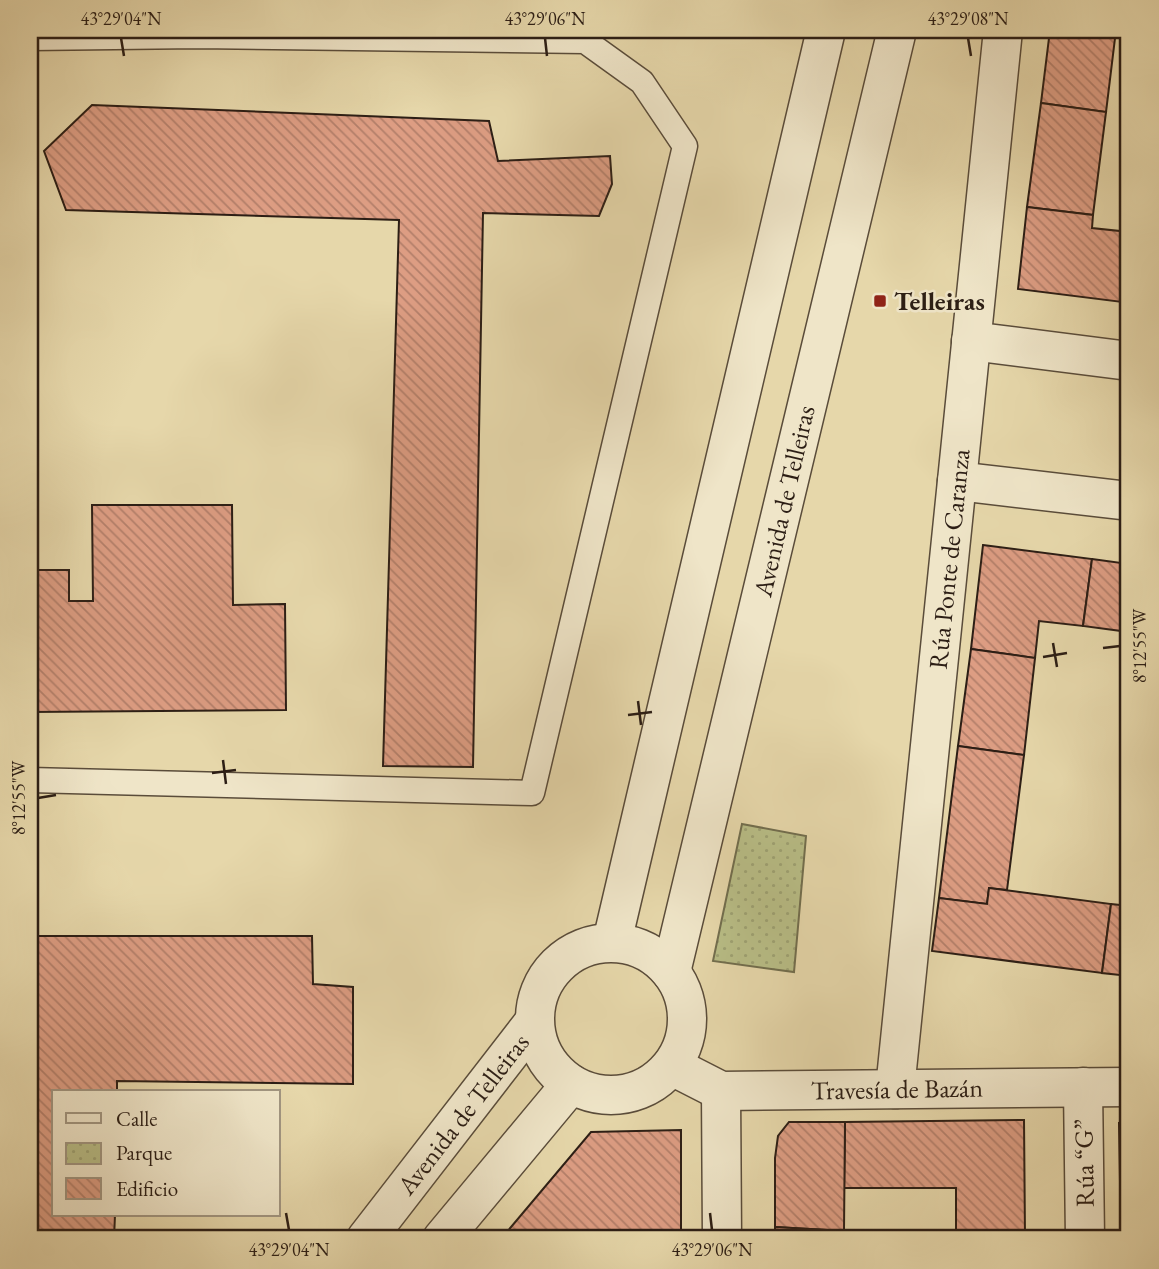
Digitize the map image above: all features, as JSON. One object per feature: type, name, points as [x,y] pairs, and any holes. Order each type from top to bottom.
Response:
[{"type":"street","points":[[612,942],[826,30]]},
{"type":"street","name":"Avenida de Telleiras","points":[[671,972],[897,30]]},
{"type":"street","name":"Rúa Ponte de Caranza","points":[[895,1089],[1003,30]]},
{"type":"street","points":[[971,341],[1129,361]]},
{"type":"street","points":[[957,481],[1129,501]]},
{"type":"street","points":[[612,942],[635,946],[656,956],[671,972],[683,992],[687,1017],[684,1043],[672,1066],[656,1081],[636,1091],[613,1095],[592,1093],[570,1084],[552,1068],[539,1046],[534,1022],[537,997],[548,975],[566,957],[588,945],[612,942]]},
{"type":"street","name":"Avenida de Telleiras","points":[[366,1239],[534,1022]]},
{"type":"street","name":"Travesía de Bazán","points":[[672,1066],[721,1091],[1129,1087]]},
{"type":"street","points":[[442,1239],[570,1084]]},
{"type":"street","name":"Rúa “G”","points":[[1083,1087],[1085,1239]]},
{"type":"street","points":[[721,1091],[722,1239]]},
{"type":"lane","points":[[30,38],[199,33],[585,41],[642,82],[685,146],[532,793],[30,780]]},
{"type":"green space","points":[[742,824],[806,836],[794,972],[713,961]]},
{"type":"building","points":[[1050,30],[1116,30],[1106,112],[1041,103]]},
{"type":"building","points":[[1041,103],[1106,112],[1093,215],[1027,207]]},
{"type":"building","points":[[92,105],[489,121],[498,161],[610,156],[612,184],[599,216],[483,213],[473,767],[383,766],[399,220],[66,210],[44,151]]},
{"type":"building","points":[[1027,207],[1093,215],[1092,228],[1129,232],[1122,302],[1018,289]]},
{"type":"building","points":[[1129,243],[1129,303],[1122,302]]},
{"type":"building","points":[[92,505],[232,505],[233,605],[285,604],[286,710],[31,712],[30,570],[69,570],[69,601],[93,601]]},
{"type":"building","points":[[983,545],[1092,559],[1083,626],[1039,621],[1035,658],[971,649]]},
{"type":"building","points":[[1092,559],[1129,564],[1129,632],[1083,626]]},
{"type":"building","points":[[971,649],[1035,658],[1024,755],[958,746]]},
{"type":"building","points":[[958,746],[1024,755],[1007,890],[989,888],[987,904],[939,898]]},
{"type":"building","points":[[989,888],[1111,904],[1102,973],[932,951],[939,898],[987,904]]},
{"type":"building","points":[[1111,904],[1129,906],[1129,976],[1102,973]]},
{"type":"building","points":[[30,936],[312,936],[313,984],[353,987],[353,1084],[117,1081],[117,1090],[52,1090],[52,1216],[115,1216],[114,1239],[30,1239]]},
{"type":"building","points":[[1024,1120],[1025,1236],[956,1237],[956,1188],[844,1188],[845,1122]]},
{"type":"building","points":[[789,1122],[845,1122],[844,1231],[775,1227],[775,1158],[778,1136]]},
{"type":"building","points":[[1129,1122],[1129,1239],[1121,1239],[1119,1123]]},
{"type":"building","points":[[681,1130],[681,1239],[501,1239],[591,1132]]},
{"type":"building","points":[[775,1227],[844,1231],[844,1239],[775,1239]]},
{"type":"building","points":[[1025,1236],[1025,1239],[956,1237]]},
{"type":"place","name":"Telleiras","points":[[880,301]]}]
